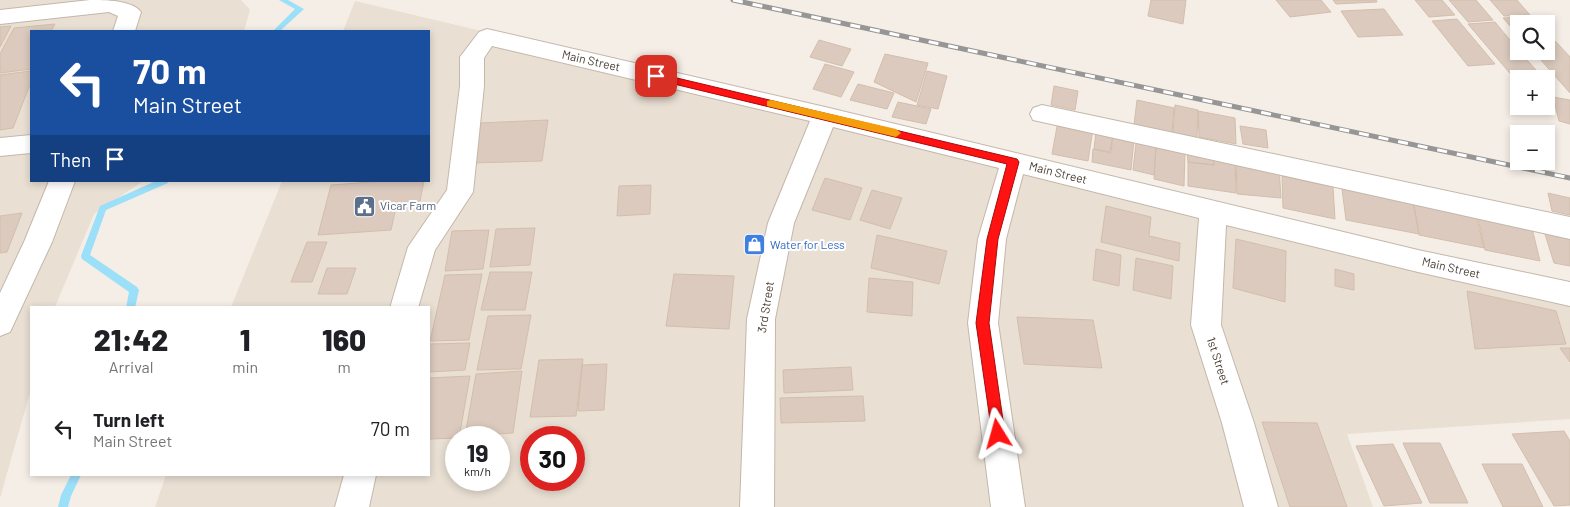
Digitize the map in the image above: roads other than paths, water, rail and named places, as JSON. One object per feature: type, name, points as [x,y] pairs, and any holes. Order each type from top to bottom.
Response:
[{"type":"street","points":[[0,17],[110,6],[130,12],[124,30]]},
{"type":"street","name":"Main Street","points":[[405,306],[422,247],[460,192],[472,86],[472,57],[487,37],[825,116],[1418,261],[1570,294]]},
{"type":"street","points":[[1042,114],[1570,228]]},
{"type":"street","name":"3rd Street","points":[[757,507],[762,319],[781,223],[825,116]]},
{"type":"street","points":[[0,147],[30,144]]},
{"type":"street","points":[[1008,507],[982,323],[992,239],[1013,162]]},
{"type":"street","points":[[0,323],[38,242],[62,182]]},
{"type":"street","name":"1st Street","points":[[1213,212],[1206,325],[1238,423],[1262,507]]},
{"type":"street","points":[[352,507],[360,476]]},
{"type":"waterway","points":[[277,30],[300,9],[282,0]]},
{"type":"waterway","points":[[130,306],[134,290],[85,256],[103,208],[163,182]]},
{"type":"waterway","points":[[63,507],[66,495],[76,476]]},
{"type":"railway","points":[[733,0],[1570,178]]},
{"type":"place","name":"Vicar Farm","points":[[364,206]]},
{"type":"place","name":"Water for Less","points":[[754,245]]}]
